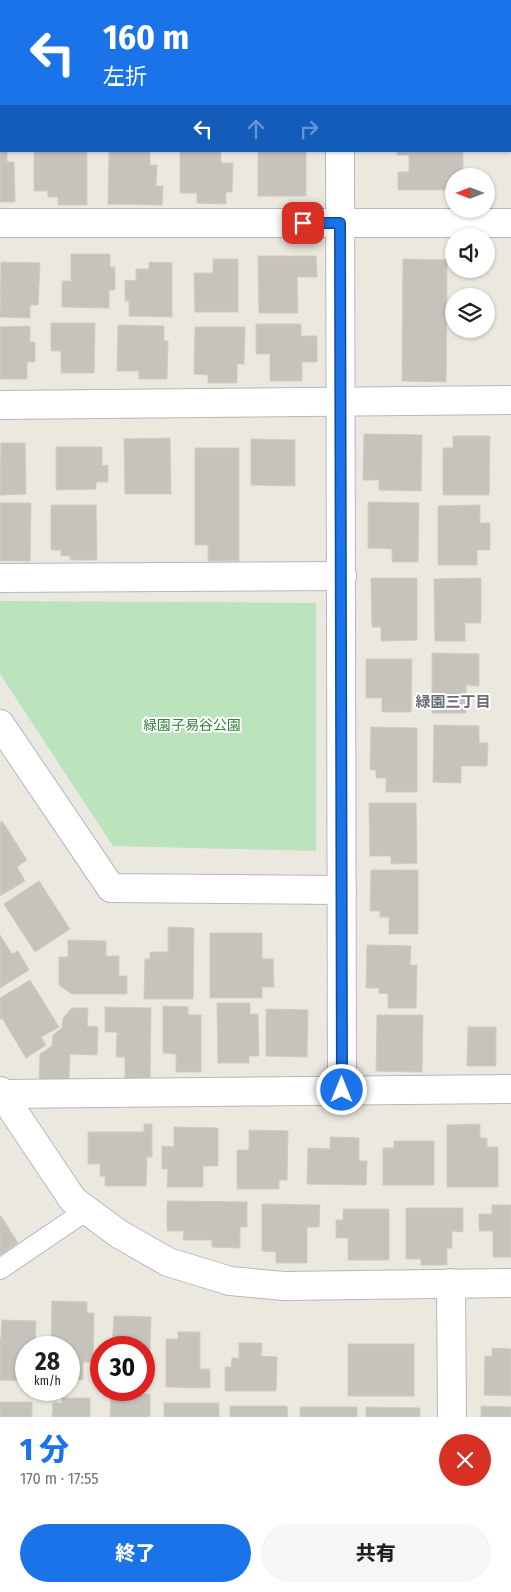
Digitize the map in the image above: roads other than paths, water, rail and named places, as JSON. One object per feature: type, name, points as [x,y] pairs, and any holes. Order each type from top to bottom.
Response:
[{"type":"street","points":[[340,152],[342,1090]]},
{"type":"street","points":[[0,223],[511,223]]},
{"type":"street","points":[[0,405],[511,400]]},
{"type":"street","points":[[0,578],[342,576]]},
{"type":"street","points":[[0,724],[111,888],[342,890]]},
{"type":"street","points":[[1,1092],[511,1088]]},
{"type":"street","points":[[1,1092],[73,1200],[119,1234],[168,1262],[230,1281],[284,1286],[511,1283]]},
{"type":"street","points":[[451,1283],[452,1417]]},
{"type":"lane","points":[[0,1269],[86,1210]]},
{"type":"district","name":"緑園三丁目","points":[[453,702]]},
{"type":"park label","name":"緑園子易谷公園","points":[[192,725]]}]
